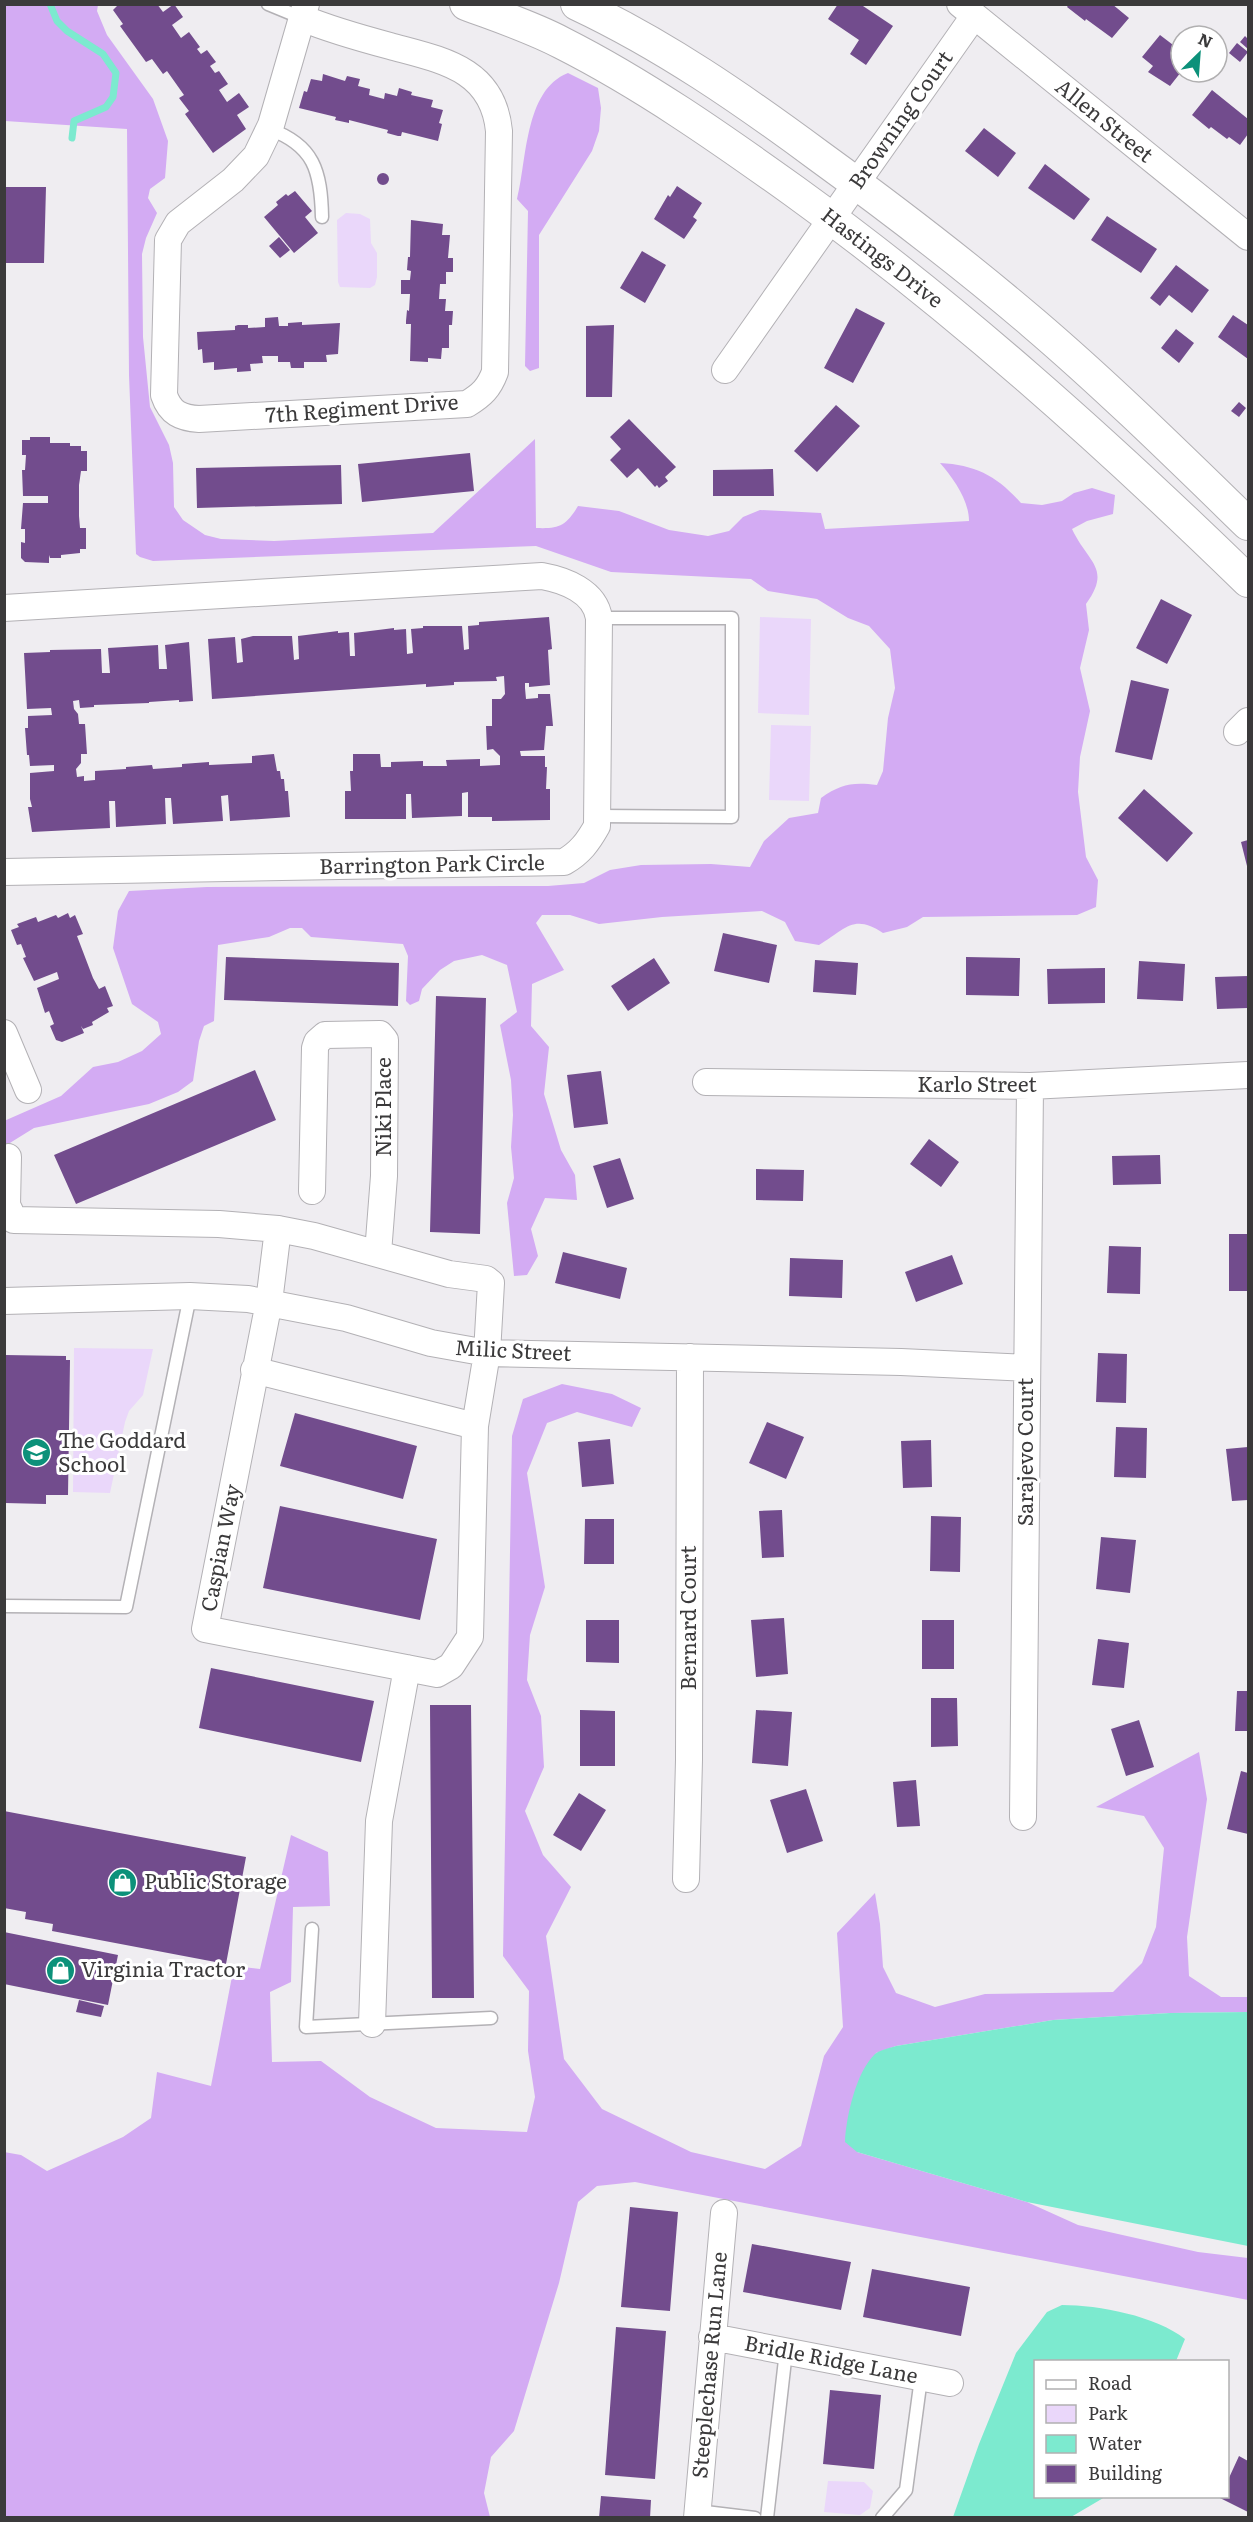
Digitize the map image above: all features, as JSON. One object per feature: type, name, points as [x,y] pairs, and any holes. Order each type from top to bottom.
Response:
[{"type":"street","name":"Hastings Drive","points":[[466,4],[560,41],[611,68],[741,153],[832,218],[968,325],[1057,402],[1248,581]]},
{"type":"street","name":"Hastings Drive","points":[[577,4],[621,25],[689,65],[856,183],[955,258],[1130,409],[1248,524]]},
{"type":"street","name":"Browning Court","points":[[725,370],[856,183],[967,10]]},
{"type":"street","name":"Allen Street","points":[[967,10],[1248,237]]},
{"type":"street","name":"7th Regiment Drive","points":[[304,11],[332,30],[442,60],[460,68],[477,80],[497,112],[499,131],[495,372],[490,386],[481,396],[467,404],[445,406],[199,419],[176,414],[168,407],[164,395],[168,240],[178,223],[244,170],[256,156],[269,129],[304,11]]},
{"type":"street","points":[[4,608],[542,576],[559,579],[574,586],[588,598],[599,618]]},
{"type":"street","name":"Barrington Park Circle","points":[[4,872],[564,862],[576,855],[589,841],[597,826],[599,618]]},
{"type":"street","points":[[4,1033],[28,1090]]},
{"type":"street","name":"Niki Place","points":[[312,1191],[317,1042],[326,1035],[380,1034],[385,1040],[384,1164],[378,1253]]},
{"type":"street","name":"Karlo Street","points":[[706,1082],[1030,1086],[1248,1075]]},
{"type":"street","name":"Sarajevo Court","points":[[1023,1818],[1030,1086]]},
{"type":"street","points":[[8,1157],[7,1205],[14,1220],[219,1224],[278,1229],[314,1236],[448,1274],[486,1279],[491,1283],[487,1353]]},
{"type":"street","points":[[269,1302],[278,1229]]},
{"type":"street","name":"Milic Street","points":[[4,1301],[190,1296],[269,1302],[345,1318],[431,1343],[487,1353],[901,1362],[1027,1368]]},
{"type":"street","name":"Caspian Way","points":[[269,1302],[205,1629],[437,1674],[451,1666],[470,1637],[475,1426],[487,1353]]},
{"type":"street","name":"Bernard Court","points":[[686,1879],[689,1760],[690,1357]]},
{"type":"street","points":[[254,1370],[475,1426]]},
{"type":"street","points":[[372,2024],[379,1821],[408,1668]]},
{"type":"street","name":"Steeplechase Run Lane","points":[[697,2514],[724,2213]]},
{"type":"street","name":"Bridle Ridge Lane","points":[[712,2337],[950,2384]]},
{"type":"lane","points":[[268,4],[304,11]]},
{"type":"lane","points":[[269,129],[297,142],[312,161],[320,184],[322,217]]},
{"type":"lane","points":[[597,816],[732,817],[732,618],[599,618]]},
{"type":"lane","points":[[4,1606],[126,1607],[190,1296]]},
{"type":"lane","points":[[312,1929],[306,2027],[491,2018]]},
{"type":"lane","points":[[767,2517],[786,2351]]},
{"type":"lane","points":[[882,2517],[906,2490],[921,2378]]},
{"type":"lane","points":[[697,2514],[755,2517]]},
{"type":"green space","points":[[346,213],[360,214],[370,219],[371,243],[377,253],[377,277],[375,285],[370,288],[340,287],[338,282],[337,220]]},
{"type":"green space","points":[[760,617],[811,619],[809,715],[758,713]]},
{"type":"green space","points":[[771,725],[811,726],[809,801],[769,800]]},
{"type":"green space","points":[[74,1348],[153,1349],[143,1395],[129,1411],[125,1422],[110,1493],[73,1492]]},
{"type":"green space","points":[[828,2481],[864,2482],[873,2491],[870,2508],[860,2515],[824,2512]]},
{"type":"shaded area","points":[[5,5],[98,5],[97,11],[107,35],[153,99],[168,141],[165,178],[150,189],[148,198],[157,213],[142,254],[143,337],[150,407],[169,445],[173,463],[174,507],[183,520],[205,535],[221,539],[274,541],[433,533],[535,439],[536,528],[561,525],[570,518],[578,506],[619,511],[669,530],[708,536],[729,531],[743,517],[760,510],[821,513],[825,529],[969,521],[963,497],[940,463],[975,469],[994,479],[1021,503],[1042,505],[1062,501],[1074,493],[1092,488],[1115,495],[1113,514],[1087,521],[1072,529],[1097,573],[1094,592],[1086,604],[1089,630],[1080,668],[1090,711],[1080,757],[1078,792],[1086,857],[1098,880],[1096,907],[1077,915],[923,917],[907,927],[883,933],[873,927],[857,924],[843,929],[819,945],[795,941],[785,922],[762,911],[662,917],[599,924],[570,915],[542,915],[536,923],[564,970],[532,984],[531,1026],[549,1047],[544,1094],[561,1150],[575,1175],[577,1200],[545,1198],[531,1229],[538,1256],[527,1275],[514,1276],[507,1203],[514,1178],[511,1147],[513,1115],[511,1080],[500,1025],[517,1012],[507,965],[482,955],[454,961],[440,970],[422,989],[419,1001],[410,1005],[406,1001],[408,956],[403,944],[311,937],[302,928],[290,928],[269,937],[218,945],[214,1021],[204,1026],[199,1041],[193,1081],[178,1092],[149,1104],[34,1128],[5,1146],[4,1121],[61,1096],[93,1067],[118,1062],[142,1051],[161,1034],[158,1022],[132,1004],[113,948],[118,911],[129,891],[207,887],[548,886],[584,883],[610,870],[641,865],[711,864],[750,867],[764,841],[789,818],[818,813],[821,798],[841,787],[854,784],[877,785],[883,771],[888,718],[895,688],[890,649],[869,626],[848,618],[817,599],[768,591],[751,579],[611,572],[536,546],[153,561],[136,554],[129,375],[127,129],[5,121]]},
{"type":"shaded area","points":[[568,73],[598,88],[601,108],[599,131],[592,151],[539,235],[539,368],[530,371],[525,366],[528,211],[517,199],[535,111],[543,95],[554,82]]},
{"type":"shaded area","points":[[562,1384],[612,1394],[641,1408],[632,1427],[577,1412],[547,1423],[527,1473],[545,1587],[530,1635],[527,1680],[541,1716],[544,1767],[525,1811],[543,1855],[571,1887],[546,1936],[564,2059],[602,2109],[691,2152],[765,2169],[801,2146],[824,2056],[843,2027],[837,1933],[875,1893],[883,1967],[896,1993],[935,2007],[985,1994],[1113,1992],[1142,1963],[1156,1927],[1164,1848],[1144,1816],[1096,1807],[1199,1752],[1207,1799],[1187,1937],[1189,1976],[1221,1997],[1248,1997],[1248,2012],[1170,2013],[1053,2020],[896,2046],[876,2053],[857,2152],[1027,2202],[1078,2225],[1198,2252],[1248,2258],[1248,2300],[635,2182],[597,2186],[578,2202],[559,2283],[514,2431],[491,2457],[484,2493],[490,2517],[5,2517],[4,2152],[21,2155],[47,2171],[123,2137],[151,2118],[157,2072],[211,2086],[234,1966],[260,1969],[291,1835],[328,1852],[330,1906],[293,1907],[291,1982],[270,1992],[272,2062],[321,2061],[370,2097],[436,2128],[527,2132],[535,2097],[528,2051],[529,1991],[503,1956],[512,1436],[523,1399]]},
{"type":"water","points":[[1248,2012],[1248,2246],[1027,2202],[857,2152],[845,2142],[847,2120],[857,2083],[868,2062],[875,2054],[885,2049],[1053,2020],[1170,2013]]},
{"type":"water","points":[[1062,2305],[1093,2307],[1126,2313],[1159,2324],[1185,2339],[1176,2360],[1034,2360],[1034,2498],[1103,2498],[1071,2517],[953,2517],[979,2444],[1016,2353],[1047,2312]]},
{"type":"building","points":[[116,4],[157,4],[163,12],[174,4],[183,17],[172,25],[181,38],[189,32],[200,47],[197,49],[201,54],[207,50],[216,62],[210,66],[215,73],[219,71],[228,84],[219,90],[227,102],[239,93],[249,107],[237,115],[246,129],[213,153],[185,114],[189,111],[179,98],[184,95],[167,71],[163,74],[152,59],[146,62],[120,26],[123,24],[113,10]]},
{"type":"building","points":[[838,4],[860,4],[893,26],[866,65],[850,54],[859,40],[828,19]]},
{"type":"building","points":[[1069,4],[1112,4],[1129,18],[1112,38],[1067,7]]},
{"type":"building","points":[[1160,35],[1169,42],[1170,86],[1148,72],[1153,66],[1142,57]]},
{"type":"building","points":[[1245,36],[1248,39],[1248,49],[1240,42]]},
{"type":"building","points":[[1237,43],[1248,52],[1240,62],[1229,53]]},
{"type":"building","points":[[323,74],[345,81],[347,76],[360,79],[358,86],[370,89],[369,95],[384,99],[385,93],[397,96],[399,88],[412,92],[411,95],[433,100],[431,107],[443,110],[439,123],[442,124],[438,141],[402,132],[401,136],[398,136],[387,133],[388,130],[349,120],[349,123],[335,120],[336,117],[299,108],[304,91],[307,92],[311,79],[322,81]]},
{"type":"building","points":[[1212,90],[1248,119],[1248,134],[1240,145],[1211,127],[1209,129],[1192,115]]},
{"type":"building","points":[[984,128],[1016,153],[998,177],[965,151]]},
{"type":"building","points":[[1045,164],[1090,199],[1074,220],[1028,188]]},
{"type":"building","points":[[385,173],[389,179],[385,185],[381,185],[377,177]]},
{"type":"building","points":[[677,186],[702,203],[693,217],[697,220],[684,239],[654,219],[668,195],[670,197]]},
{"type":"building","points":[[5,187],[46,187],[44,263],[5,263]]},
{"type":"building","points":[[295,191],[312,211],[305,217],[318,233],[294,253],[264,217],[278,205],[276,202],[286,194],[288,196]]},
{"type":"building","points":[[1107,216],[1157,249],[1141,273],[1091,240]]},
{"type":"building","points":[[411,220],[443,224],[442,235],[450,235],[448,258],[453,258],[453,272],[446,272],[446,284],[440,284],[439,299],[446,299],[445,311],[453,311],[452,325],[449,325],[449,348],[442,348],[441,359],[428,358],[428,362],[410,361],[411,324],[406,324],[406,321],[410,294],[401,294],[401,280],[410,280],[411,271],[407,270],[408,257],[410,257]]},
{"type":"building","points":[[279,237],[290,250],[280,258],[269,246]]},
{"type":"building","points":[[642,251],[666,265],[645,303],[620,288]]},
{"type":"building","points":[[1176,265],[1209,290],[1192,313],[1169,295],[1160,306],[1150,298]]},
{"type":"building","points":[[856,308],[885,323],[853,383],[824,368]]},
{"type":"building","points":[[1233,315],[1248,325],[1248,359],[1218,337]]},
{"type":"building","points":[[278,317],[279,326],[302,322],[302,325],[340,323],[338,354],[326,355],[327,362],[304,362],[304,368],[291,368],[290,362],[278,362],[278,356],[262,356],[263,363],[250,364],[251,371],[237,372],[237,368],[214,370],[214,362],[203,363],[202,349],[198,350],[197,332],[235,330],[235,326],[238,325],[248,325],[248,328],[265,327],[265,318]]},
{"type":"building","points":[[614,325],[612,397],[586,397],[586,326]]},
{"type":"building","points":[[1176,329],[1194,343],[1179,363],[1161,348]]},
{"type":"building","points":[[1239,402],[1246,408],[1239,417],[1231,411]]},
{"type":"building","points":[[836,405],[860,426],[817,472],[794,451]]},
{"type":"building","points":[[629,419],[676,467],[665,477],[668,481],[659,488],[657,485],[655,487],[638,468],[627,478],[610,460],[621,449],[610,437]]},
{"type":"building","points":[[30,437],[50,437],[50,443],[70,443],[70,446],[81,446],[81,451],[87,451],[87,471],[81,471],[79,485],[80,528],[86,528],[86,549],[80,549],[80,553],[61,555],[61,558],[50,558],[49,555],[49,563],[25,562],[21,558],[21,542],[25,543],[25,529],[21,529],[23,503],[48,503],[48,496],[23,496],[22,470],[25,470],[26,455],[22,455],[22,440],[30,440]]},
{"type":"building","points":[[470,453],[474,491],[362,502],[358,464]]},
{"type":"building","points":[[341,465],[342,504],[197,508],[196,468]]},
{"type":"building","points":[[773,469],[774,496],[713,496],[713,470]]},
{"type":"building","points":[[1161,599],[1192,615],[1167,664],[1136,648]]},
{"type":"building","points":[[549,617],[552,649],[548,650],[550,685],[529,687],[529,683],[525,683],[525,688],[526,699],[538,698],[538,694],[550,694],[553,726],[546,726],[544,750],[520,751],[521,756],[545,756],[546,789],[550,789],[550,820],[492,821],[492,817],[468,817],[468,792],[462,793],[462,816],[412,818],[411,794],[406,794],[406,819],[345,819],[345,791],[351,791],[350,771],[353,771],[353,754],[380,754],[381,767],[391,767],[391,762],[423,761],[423,766],[447,766],[446,760],[480,759],[480,766],[500,765],[500,756],[493,749],[487,750],[486,726],[492,726],[492,699],[501,699],[505,694],[504,676],[496,677],[497,681],[454,682],[454,685],[426,687],[426,684],[212,699],[208,639],[235,637],[237,663],[243,662],[241,639],[253,636],[292,636],[294,660],[299,659],[298,636],[338,631],[338,633],[349,632],[350,656],[355,656],[354,633],[394,628],[394,630],[406,629],[407,654],[413,653],[411,629],[423,628],[423,626],[462,626],[464,650],[469,649],[468,626],[479,625],[479,622]]},
{"type":"building","points":[[189,642],[193,701],[94,705],[94,707],[80,708],[79,700],[73,701],[79,724],[85,724],[87,754],[81,754],[81,763],[76,769],[77,777],[84,776],[84,781],[95,780],[95,771],[126,769],[126,767],[152,765],[153,769],[209,762],[209,765],[252,763],[252,756],[274,754],[277,771],[280,771],[281,779],[284,779],[285,791],[288,791],[290,817],[230,821],[228,795],[221,796],[223,821],[173,824],[171,798],[165,798],[166,824],[116,827],[115,801],[109,801],[110,828],[32,832],[28,807],[32,807],[30,773],[54,771],[54,765],[30,766],[25,728],[28,728],[28,716],[52,715],[51,708],[27,709],[24,653],[101,649],[102,673],[110,673],[108,648],[158,645],[159,669],[167,669],[165,645]]},
{"type":"building","points":[[1131,680],[1169,689],[1152,760],[1115,752]]},
{"type":"building","points":[[1144,789],[1193,833],[1167,862],[1118,818]]},
{"type":"building","points":[[1248,840],[1248,870],[1241,842]]},
{"type":"building","points":[[68,913],[70,918],[75,915],[83,934],[77,936],[93,978],[99,989],[105,986],[113,1006],[107,1008],[109,1012],[92,1022],[93,1025],[83,1029],[81,1026],[84,1033],[62,1042],[56,1040],[50,1026],[54,1024],[49,1011],[45,1013],[37,988],[59,979],[57,972],[34,981],[23,958],[26,957],[21,944],[17,945],[11,930],[19,927],[17,924],[36,917],[38,922],[56,915],[58,918]]},
{"type":"building","points":[[723,933],[777,945],[769,983],[714,971]]},
{"type":"building","points":[[226,957],[399,963],[398,1006],[224,1000]]},
{"type":"building","points":[[966,957],[1020,958],[1019,996],[966,995]]},
{"type":"building","points":[[654,958],[670,983],[628,1011],[611,986]]},
{"type":"building","points":[[815,960],[858,963],[856,995],[813,992]]},
{"type":"building","points":[[1139,961],[1185,964],[1183,1001],[1137,999]]},
{"type":"building","points":[[1105,968],[1105,1003],[1048,1004],[1047,969]]},
{"type":"building","points":[[1248,976],[1248,1008],[1217,1009],[1215,977]]},
{"type":"building","points":[[436,996],[486,998],[480,1234],[430,1232]]},
{"type":"building","points":[[255,1070],[276,1120],[76,1204],[54,1155]]},
{"type":"building","points":[[601,1071],[608,1124],[574,1128],[567,1075]]},
{"type":"building","points":[[929,1139],[959,1162],[941,1187],[910,1164]]},
{"type":"building","points":[[1160,1155],[1161,1184],[1113,1185],[1112,1156]]},
{"type":"building","points":[[620,1158],[634,1199],[607,1208],[593,1166]]},
{"type":"building","points":[[756,1169],[804,1170],[803,1201],[756,1200]]},
{"type":"building","points":[[1229,1234],[1248,1234],[1248,1291],[1229,1291]]},
{"type":"building","points":[[1109,1246],[1141,1247],[1140,1294],[1107,1293]]},
{"type":"building","points":[[563,1252],[627,1268],[620,1299],[555,1283]]},
{"type":"building","points":[[952,1255],[963,1284],[916,1302],[905,1272]]},
{"type":"building","points":[[790,1258],[843,1260],[842,1298],[789,1296]]},
{"type":"building","points":[[1098,1353],[1127,1354],[1126,1403],[1096,1402]]},
{"type":"building","name":"The Goddard School","points":[[5,1355],[66,1356],[66,1360],[70,1360],[68,1495],[46,1495],[46,1504],[5,1503]]},
{"type":"building","points":[[295,1413],[417,1446],[403,1499],[280,1466]]},
{"type":"building","points":[[767,1422],[804,1437],[786,1479],[749,1463]]},
{"type":"building","points":[[1116,1427],[1147,1428],[1146,1478],[1114,1477]]},
{"type":"building","points":[[610,1439],[614,1484],[582,1487],[578,1442]]},
{"type":"building","points":[[931,1440],[932,1487],[903,1488],[901,1441]]},
{"type":"building","points":[[1248,1447],[1248,1500],[1232,1501],[1226,1449]]},
{"type":"building","points":[[280,1506],[437,1539],[420,1620],[263,1588]]},
{"type":"building","points":[[782,1510],[784,1557],[762,1558],[759,1511]]},
{"type":"building","points":[[931,1516],[961,1517],[960,1572],[930,1571]]},
{"type":"building","points":[[585,1519],[614,1519],[614,1564],[584,1564]]},
{"type":"building","points":[[1101,1537],[1136,1540],[1130,1593],[1096,1589]]},
{"type":"building","points":[[784,1618],[788,1674],[756,1677],[751,1620]]},
{"type":"building","points":[[586,1620],[619,1620],[619,1663],[586,1662]]},
{"type":"building","points":[[922,1620],[954,1620],[954,1669],[922,1669]]},
{"type":"building","points":[[1098,1639],[1129,1643],[1124,1688],[1092,1685]]},
{"type":"building","points":[[211,1668],[374,1701],[361,1762],[199,1728]]},
{"type":"building","points":[[1237,1691],[1248,1691],[1248,1731],[1235,1731]]},
{"type":"building","points":[[931,1698],[957,1698],[958,1746],[931,1747]]},
{"type":"building","points":[[430,1705],[471,1705],[474,1998],[432,1998]]},
{"type":"building","points":[[580,1710],[615,1711],[615,1766],[580,1766]]},
{"type":"building","points":[[756,1710],[792,1712],[788,1766],[752,1763]]},
{"type":"building","points":[[1139,1720],[1154,1767],[1126,1776],[1111,1729]]},
{"type":"building","points":[[1241,1771],[1248,1773],[1248,1834],[1227,1829]]},
{"type":"building","points":[[916,1780],[920,1826],[897,1827],[893,1782]]},
{"type":"building","points":[[806,1789],[823,1841],[787,1853],[770,1800]]},
{"type":"building","points":[[579,1793],[606,1810],[581,1851],[553,1835]]},
{"type":"building","name":"Public Storage","points":[[4,1811],[246,1857],[226,1964],[52,1931],[53,1924],[25,1919],[26,1912],[4,1908]]},
{"type":"building","name":"Virginia Tractor","points":[[4,1932],[118,1955],[108,2005],[4,1984]]},
{"type":"building","points":[[79,2000],[104,2006],[101,2017],[76,2012]]},
{"type":"building","points":[[630,2207],[678,2212],[670,2311],[621,2307]]},
{"type":"building","points":[[752,2244],[851,2262],[841,2310],[743,2292]]},
{"type":"building","points":[[872,2269],[970,2287],[961,2336],[863,2317]]},
{"type":"building","points":[[616,2327],[666,2331],[655,2479],[605,2475]]},
{"type":"building","points":[[830,2390],[881,2395],[874,2469],[823,2464]]},
{"type":"building","points":[[1239,2456],[1248,2461],[1248,2512],[1220,2498],[1229,2498],[1229,2478]]},
{"type":"building","points":[[601,2496],[651,2500],[650,2518],[599,2518]]},
{"type":"waterway","points":[[50,4],[57,21],[67,31],[103,54],[116,73],[113,97],[106,107],[74,121],[72,138]]},
{"type":"place","name":"The Goddard School","points":[[37,1453]]},
{"type":"place","name":"Public Storage","points":[[123,1882]]},
{"type":"place","name":"Virginia Tractor","points":[[60,1970]]}]
